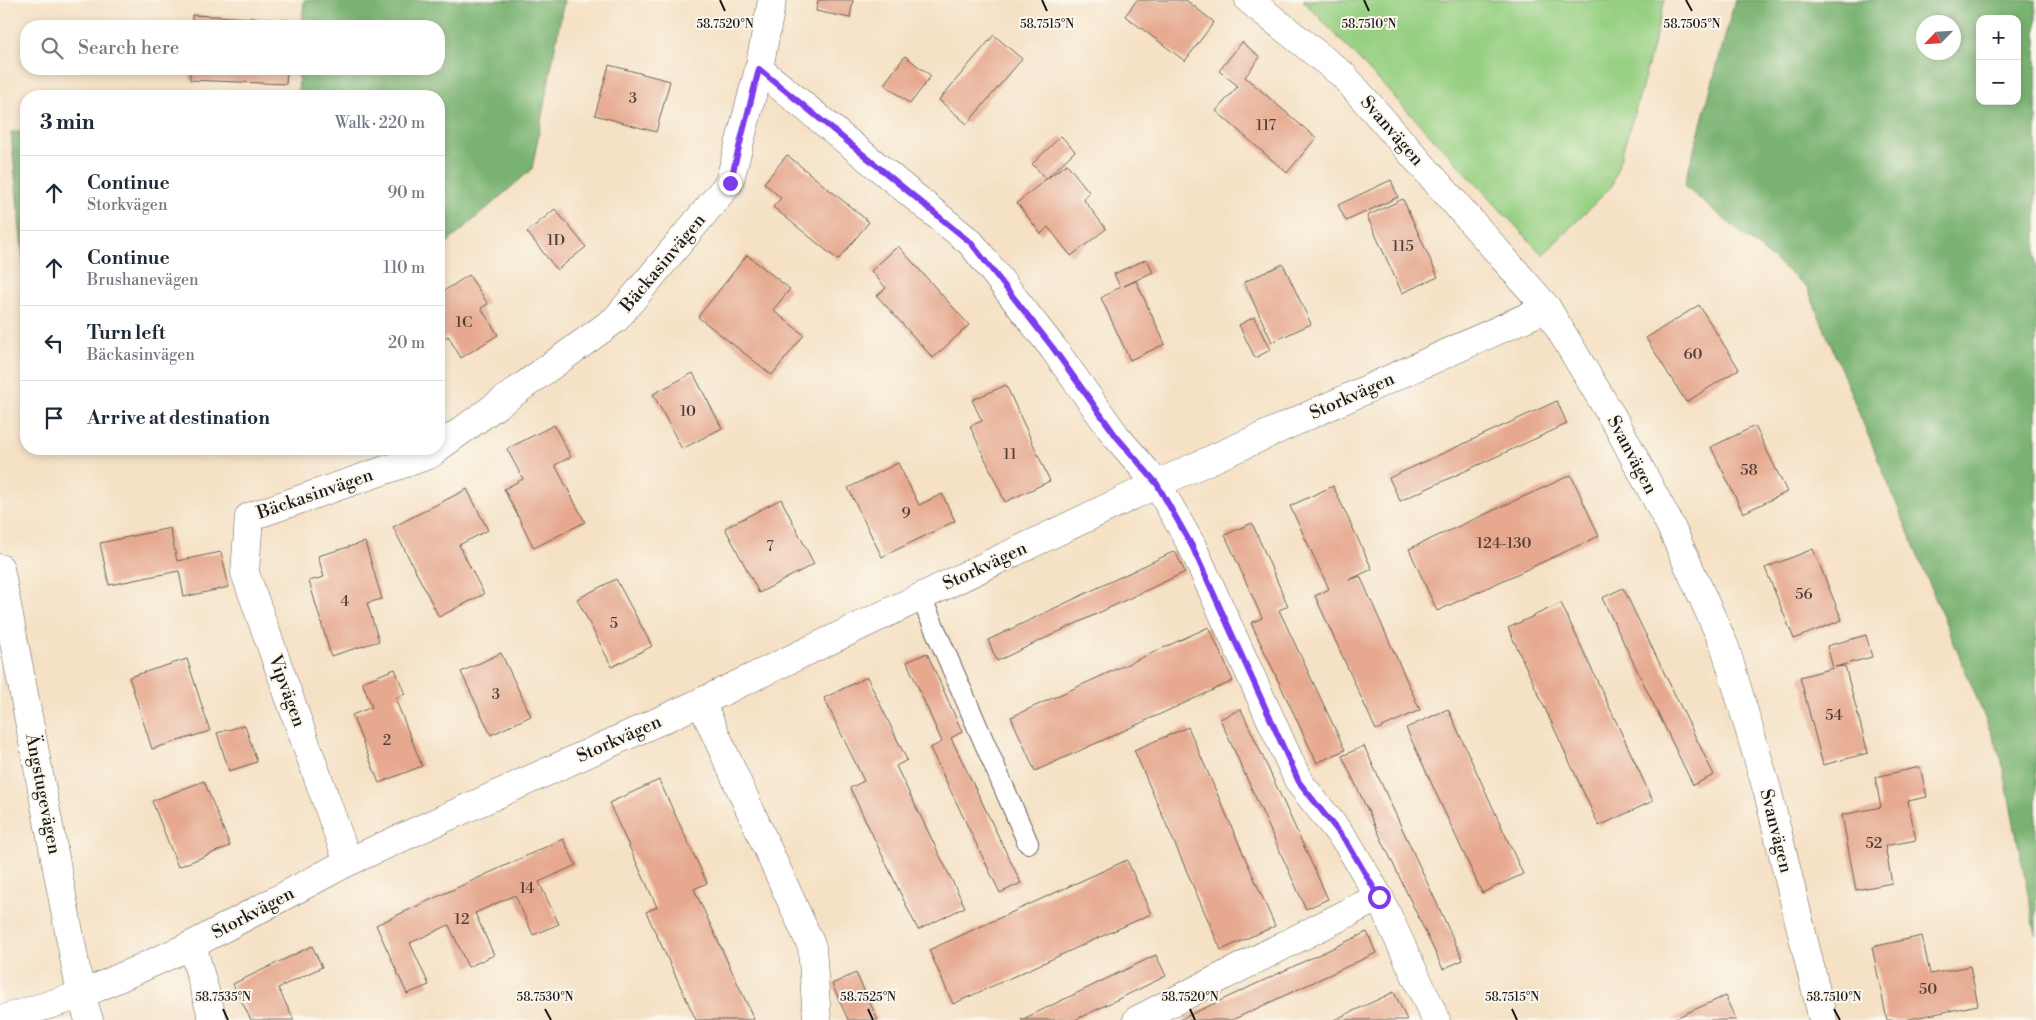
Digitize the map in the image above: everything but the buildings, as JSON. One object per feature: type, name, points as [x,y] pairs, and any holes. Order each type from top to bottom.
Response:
[{"type":"street","name":"Bäckasinvägen","points":[[445,443],[616,319],[730,183],[759,69],[772,0]]},
{"type":"street","name":"Svanvägen","points":[[1249,0],[1343,75],[1547,308],[1617,425],[1665,517],[1724,647],[1768,793],[1823,1020]]},
{"type":"street","points":[[759,69],[971,243],[1053,348],[1116,436],[1157,484],[1192,546],[1299,782],[1348,844],[1379,897],[1436,1020]]},
{"type":"street","name":"Storkvägen","points":[[0,1020],[85,1008],[192,945],[348,862],[700,702],[1157,484],[1547,308]]},
{"type":"street","name":"Bäckasinvägen","points":[[249,517],[426,455]]},
{"type":"street","name":"Vipvägen","points":[[249,517],[245,572],[348,862]]},
{"type":"street","name":"Ängstugevägen","points":[[0,568],[85,1008]]},
{"type":"street","points":[[700,702],[812,947],[817,1020]]},
{"type":"street","points":[[1137,1020],[1379,897]]},
{"type":"street","points":[[192,945],[213,1020]]},
{"type":"lane","points":[[921,597],[1028,843]]},
{"type":"green space","points":[[304,0],[564,0],[532,169],[445,245],[445,90],[298,90],[299,75],[445,75],[445,20],[302,20]]},
{"type":"green space","points":[[1303,0],[1665,0],[1642,87],[1612,186],[1543,255]]},
{"type":"green space","points":[[1735,0],[2036,0],[2036,935],[2001,757],[1807,287],[1684,186]]},
{"type":"green space","points":[[11,132],[20,132],[20,229]]},
{"type":"route","points":[[730,183],[759,69],[971,243],[1053,348],[1116,436],[1157,484],[1192,546],[1299,782],[1348,844],[1379,897]]}]
